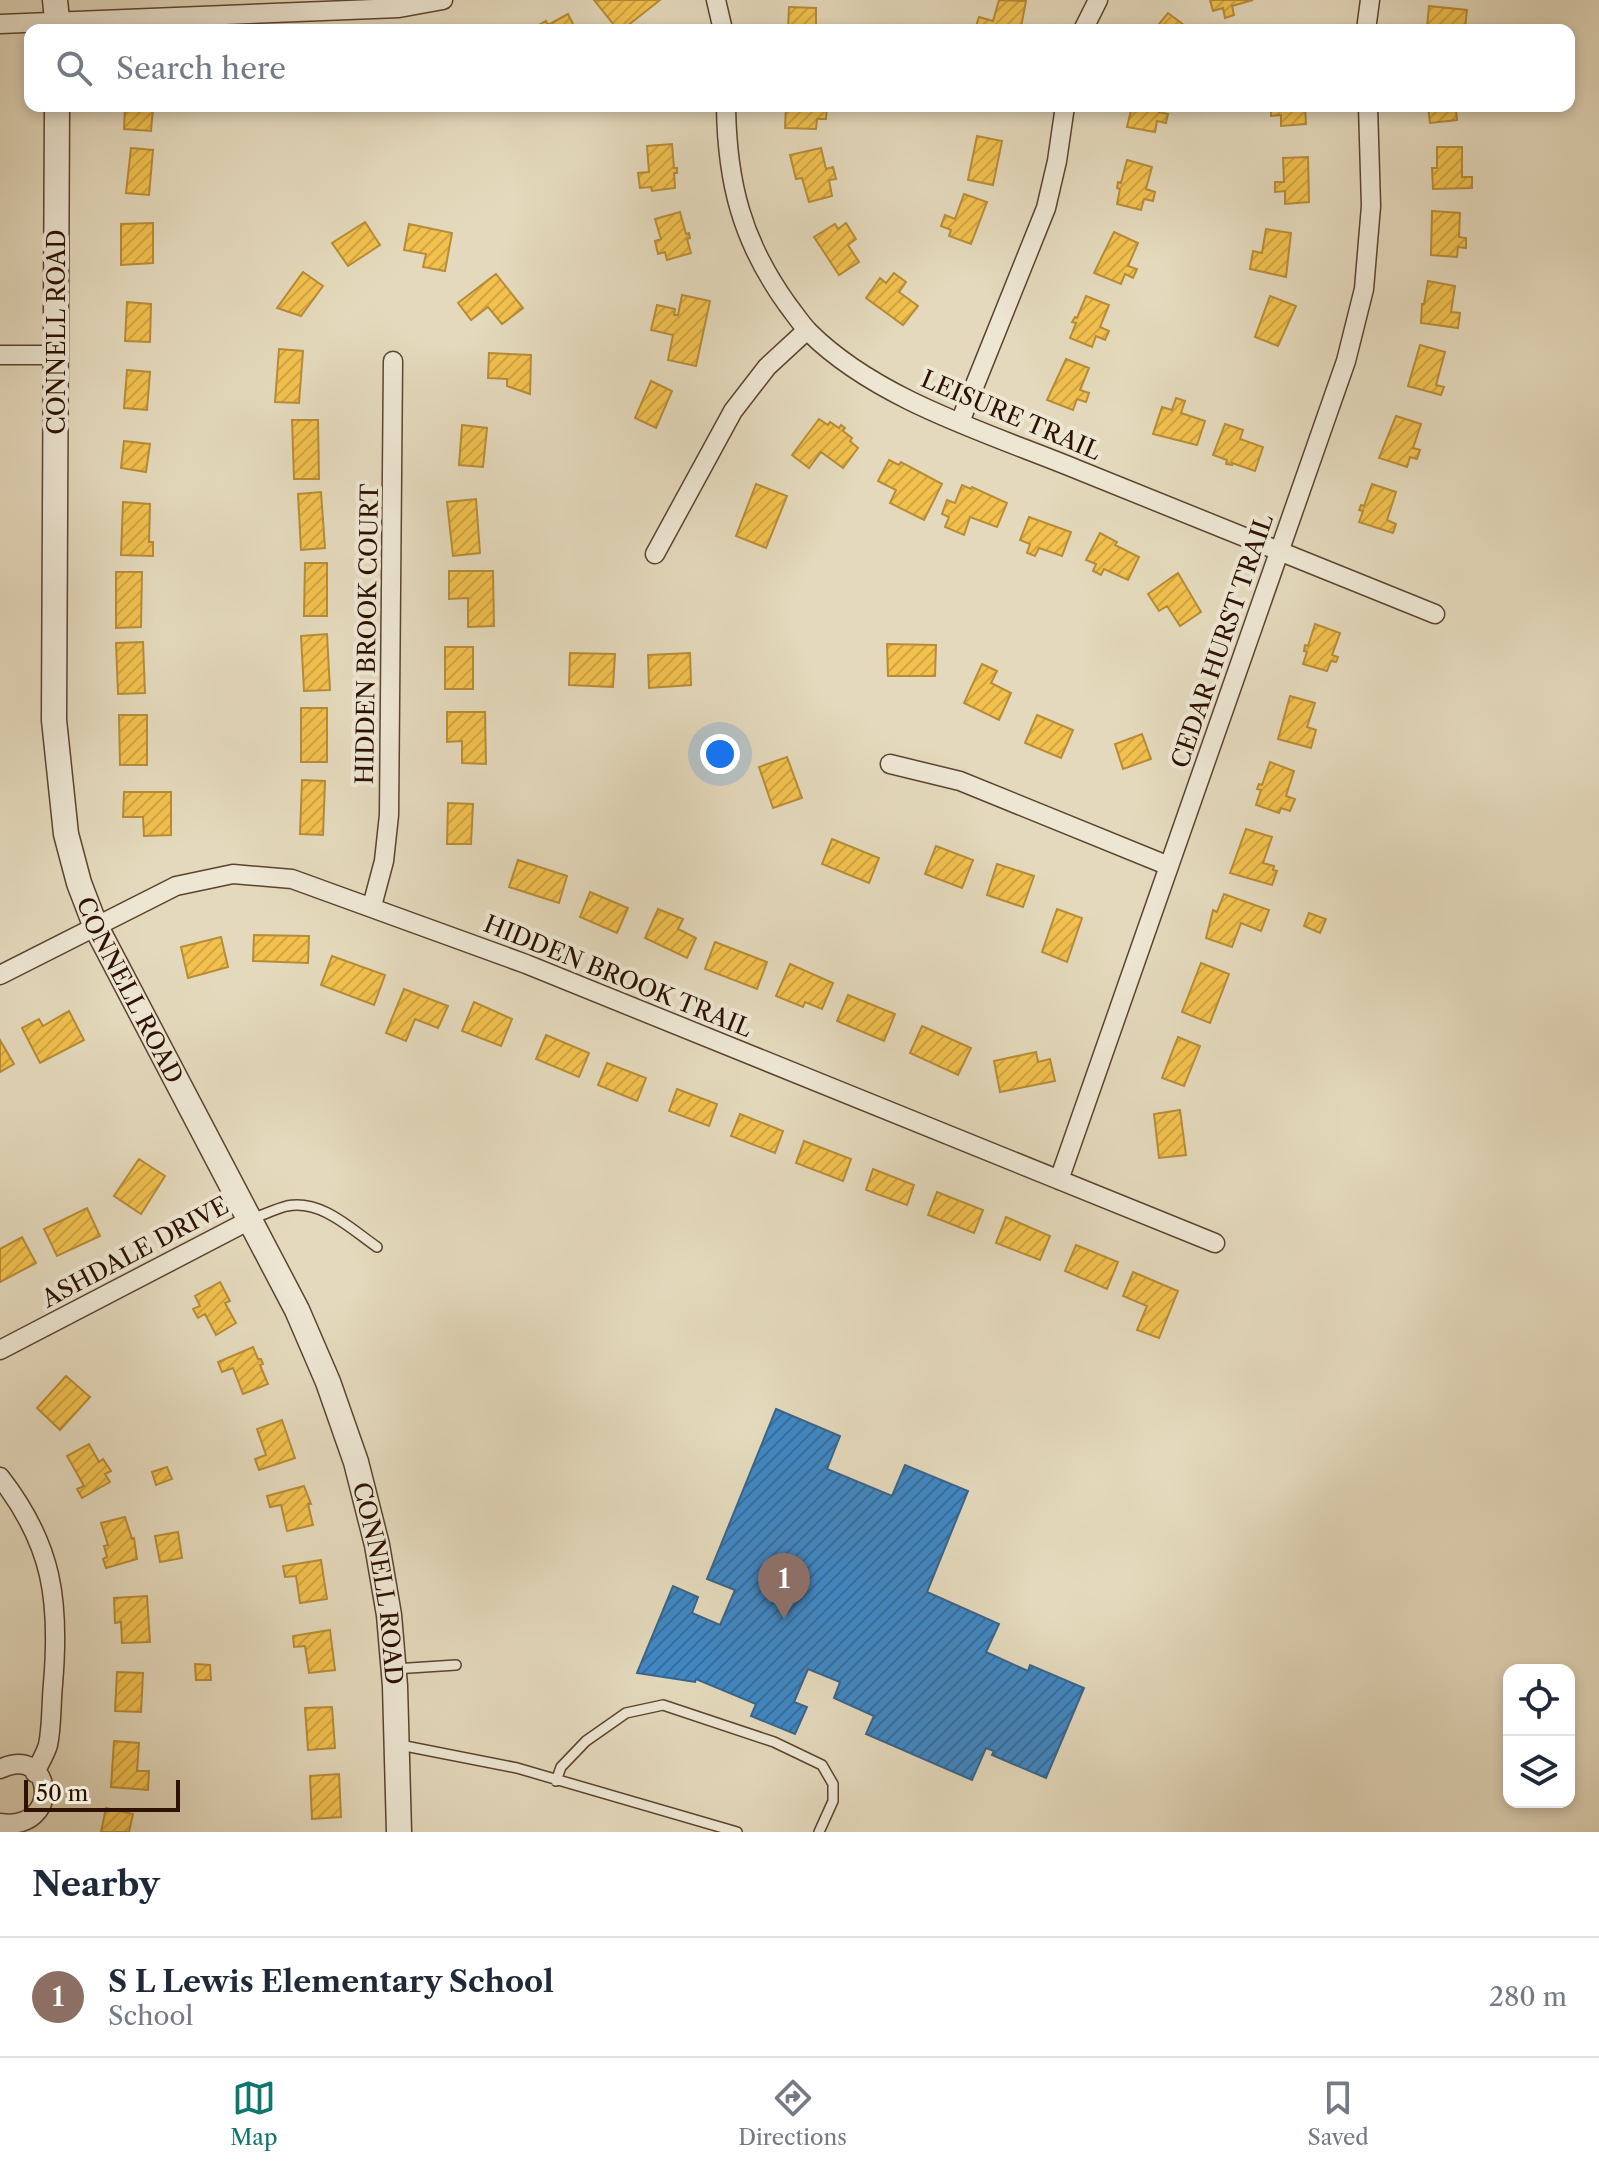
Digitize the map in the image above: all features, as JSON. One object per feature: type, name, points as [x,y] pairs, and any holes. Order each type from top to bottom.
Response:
[{"type":"street","points":[[0,24],[57,17],[443,0]]},
{"type":"street","points":[[716,0],[722,24]]},
{"type":"street","points":[[1086,24],[1098,0]]},
{"type":"street","points":[[1367,24],[1370,0]]},
{"type":"street","name":"CONNELL ROAD","points":[[57,112],[54,720],[66,834],[79,883],[95,925],[297,1310],[328,1382],[356,1462],[377,1545],[389,1615],[394,1669],[399,1832]]},
{"type":"street","name":"LEISURE TRAIL","points":[[726,112],[727,145],[737,206],[764,272],[807,330],[837,358],[871,382],[960,422],[1435,614]]},
{"type":"street","points":[[960,422],[1046,208],[1064,112]]},
{"type":"street","name":"CEDAR HURST TRAIL","points":[[1059,1180],[1346,361],[1364,289],[1371,206],[1368,112]]},
{"type":"street","points":[[655,554],[733,411],[767,367],[807,330]]},
{"type":"street","points":[[0,355],[55,355]]},
{"type":"street","name":"HIDDEN BROOK COURT","points":[[372,906],[384,861],[389,815],[393,361]]},
{"type":"street","points":[[890,764],[960,781],[1169,866]]},
{"type":"street","name":"HIDDEN BROOK TRAIL","points":[[0,975],[176,886],[233,874],[292,879],[541,970],[1215,1243]]},
{"type":"street","name":"ASHDALE DRIVE","points":[[0,1350],[250,1220]]},
{"type":"street","points":[[0,1477],[33,1528],[47,1565],[54,1599],[57,1634],[48,1745],[35,1773]]},
{"type":"street","points":[[0,1769],[16,1765],[35,1773],[41,1781],[45,1800],[37,1817],[19,1826],[0,1823]]},
{"type":"lane","points":[[250,1220],[288,1206],[309,1205],[322,1210],[377,1247]]},
{"type":"lane","points":[[394,1669],[456,1665]]},
{"type":"lane","points":[[556,1781],[561,1767],[586,1741],[626,1713],[663,1705],[774,1742],[822,1765],[833,1784],[833,1801],[819,1832]]},
{"type":"lane","points":[[397,1744],[482,1759],[737,1832]]},
{"type":"building: Homes","points":[[594,0],[660,0],[630,24],[613,24]]},
{"type":"building: Homes","points":[[999,0],[1026,1],[1022,24],[977,24],[979,17],[993,21]]},
{"type":"building: Homes","points":[[1210,0],[1253,0],[1232,6],[1234,15],[1225,18],[1223,8],[1213,11]]},
{"type":"building: Homes","points":[[1429,6],[1467,10],[1465,24],[1427,24]]},
{"type":"building: Homes","points":[[789,7],[816,8],[816,24],[788,24]]},
{"type":"building: Homes","points":[[1168,13],[1183,24],[1159,24]]},
{"type":"building: Homes","points":[[568,14],[573,24],[550,24]]},
{"type":"building: Homes","points":[[125,112],[153,112],[151,131],[124,129]]},
{"type":"building: Homes","points":[[786,112],[827,112],[826,119],[817,119],[816,129],[785,128]]},
{"type":"building: Homes","points":[[1131,112],[1168,114],[1166,123],[1157,121],[1155,132],[1127,127]]},
{"type":"building: Homes","points":[[1271,112],[1305,112],[1306,124],[1281,126],[1281,115],[1271,116]]},
{"type":"building: Homes","points":[[1429,112],[1456,112],[1457,120],[1430,123]]},
{"type":"building: Homes","points":[[977,136],[1002,141],[993,185],[968,180]]},
{"type":"building: Homes","points":[[672,144],[674,168],[677,168],[677,173],[674,173],[675,188],[652,191],[651,187],[640,188],[638,173],[649,172],[647,146]]},
{"type":"building: Homes","points":[[1437,147],[1462,147],[1462,177],[1472,177],[1472,188],[1433,189],[1432,168],[1437,168]]},
{"type":"building: Homes","points":[[131,148],[153,150],[149,195],[126,193]]},
{"type":"building: Homes","points":[[821,148],[826,169],[833,167],[836,179],[829,180],[832,196],[809,202],[802,178],[796,179],[790,155]]},
{"type":"building: Homes","points":[[1308,157],[1309,202],[1285,204],[1285,191],[1275,192],[1275,182],[1284,182],[1283,158]]},
{"type":"building: Homes","points":[[1127,160],[1152,167],[1146,189],[1155,192],[1153,201],[1144,199],[1141,210],[1117,204],[1118,182],[1121,183]]},
{"type":"building: Homes","points":[[964,194],[987,202],[971,244],[949,236],[951,230],[941,226],[945,215],[955,219]]},
{"type":"building: Homes","points":[[1432,211],[1460,213],[1459,237],[1466,238],[1466,248],[1458,247],[1457,257],[1431,255]]},
{"type":"building: Homes","points":[[680,212],[686,234],[689,233],[690,238],[687,239],[691,253],[667,260],[665,252],[658,254],[655,241],[661,239],[655,219]]},
{"type":"building: Homes","points":[[365,222],[380,245],[348,266],[332,243]]},
{"type":"building: Homes","points":[[153,223],[153,263],[121,265],[121,224]]},
{"type":"building: Homes","points":[[846,223],[856,239],[848,245],[859,262],[839,275],[814,237],[835,224],[838,229]]},
{"type":"building: Homes","points":[[409,224],[452,233],[445,271],[423,267],[426,254],[404,250]]},
{"type":"building: Homes","points":[[1266,229],[1291,233],[1286,277],[1250,269],[1253,251],[1262,253]]},
{"type":"building: Homes","points":[[1114,232],[1138,243],[1128,266],[1137,269],[1133,278],[1125,274],[1121,284],[1094,273]]},
{"type":"building: Homes","points":[[303,272],[323,286],[301,316],[277,308]]},
{"type":"building: Homes","points":[[894,273],[906,282],[899,292],[918,306],[903,325],[866,298],[880,278],[886,283]]},
{"type":"building: Homes","points":[[496,274],[523,308],[502,324],[488,307],[471,320],[458,303]]},
{"type":"building: Homes","points":[[1428,281],[1455,286],[1451,312],[1460,313],[1458,328],[1421,323]]},
{"type":"building: Homes","points":[[682,295],[710,301],[696,366],[668,360],[673,335],[651,330],[657,305],[675,309],[674,315],[678,315]]},
{"type":"building: Homes","points":[[1086,296],[1109,305],[1100,327],[1109,331],[1105,340],[1096,336],[1092,347],[1070,338],[1076,323],[1072,322],[1077,318]]},
{"type":"building: Homes","points":[[1270,296],[1296,306],[1278,346],[1255,337]]},
{"type":"building: Homes","points":[[127,302],[151,304],[150,342],[125,341]]},
{"type":"building: Homes","points":[[1420,345],[1445,352],[1436,385],[1444,387],[1441,395],[1408,386]]},
{"type":"building: Homes","points":[[279,349],[303,351],[299,403],[275,402]]},
{"type":"building: Homes","points":[[489,353],[531,355],[530,394],[507,386],[507,379],[488,378]]},
{"type":"building: Homes","points":[[1066,359],[1089,368],[1080,390],[1089,393],[1086,402],[1077,399],[1073,410],[1047,400]]},
{"type":"building: Homes","points":[[127,370],[150,372],[147,410],[124,408]]},
{"type":"building: Homes","points":[[651,381],[672,391],[656,428],[635,418]]},
{"type":"building: Homes","points":[[1176,398],[1185,401],[1181,413],[1205,421],[1197,445],[1153,434],[1162,407],[1172,410]]},
{"type":"building: Homes","points":[[1396,416],[1421,424],[1413,448],[1420,450],[1417,459],[1410,457],[1407,467],[1379,458]]},
{"type":"building: Homes","points":[[819,419],[839,428],[841,425],[858,448],[843,468],[821,452],[809,468],[792,455]]},
{"type":"building: Homes","points":[[292,420],[318,420],[319,479],[294,479]]},
{"type":"building: Homes","points":[[1225,424],[1243,430],[1240,439],[1263,447],[1255,471],[1226,464],[1227,460],[1213,455]]},
{"type":"building: Homes","points":[[462,425],[487,428],[483,467],[459,465]]},
{"type":"building: Homes","points":[[124,441],[150,444],[146,472],[121,468]]},
{"type":"building: Homes","points":[[889,460],[899,465],[901,462],[942,484],[924,520],[890,503],[896,490],[878,481]]},
{"type":"building: Homes","points":[[756,484],[787,496],[766,548],[736,536]]},
{"type":"building: Homes","points":[[1372,484],[1396,492],[1387,520],[1396,524],[1393,533],[1359,522],[1363,511],[1359,510],[1361,505],[1364,506]]},
{"type":"building: Homes","points":[[962,485],[1007,503],[997,527],[970,517],[964,535],[945,527],[949,517],[942,514],[947,500],[955,503]]},
{"type":"building: Homes","points":[[321,492],[325,548],[301,550],[298,494]]},
{"type":"building: Homes","points":[[476,499],[480,553],[453,556],[447,502]]},
{"type":"building: Homes","points":[[123,502],[150,504],[149,542],[153,542],[153,556],[121,555]]},
{"type":"building: Homes","points":[[1029,517],[1071,532],[1062,556],[1039,548],[1035,556],[1027,553],[1030,544],[1020,540]]},
{"type":"building: Homes","points":[[1100,533],[1139,557],[1128,580],[1104,569],[1101,575],[1093,571],[1096,564],[1086,560]]},
{"type":"building: Homes","points":[[305,563],[327,563],[327,616],[304,616]]},
{"type":"building: Homes","points":[[449,571],[493,571],[494,626],[468,627],[468,598],[449,599]]},
{"type":"building: Homes","points":[[116,572],[142,572],[141,627],[116,628]]},
{"type":"building: Homes","points":[[1178,573],[1201,612],[1180,626],[1167,606],[1159,611],[1148,594]]},
{"type":"building: Homes","points":[[1315,624],[1340,633],[1332,655],[1338,657],[1336,662],[1331,661],[1327,671],[1303,664],[1307,652],[1304,651],[1305,645],[1308,646]]},
{"type":"building: Homes","points":[[327,634],[330,690],[304,691],[301,636]]},
{"type":"building: Homes","points":[[143,642],[145,693],[118,694],[116,643]]},
{"type":"building: Homes","points":[[887,644],[936,645],[935,676],[888,676]]},
{"type":"building: Homes","points":[[445,647],[473,647],[473,689],[445,689]]},
{"type":"building: Homes","points":[[570,653],[615,654],[613,687],[569,685]]},
{"type":"building: Homes","points":[[690,653],[691,685],[649,688],[648,655]]},
{"type":"building: Homes","points":[[982,664],[997,671],[991,683],[1011,693],[999,720],[964,703]]},
{"type":"building: Homes","points":[[1290,696],[1315,703],[1307,727],[1316,730],[1311,748],[1278,739]]},
{"type":"building: Homes","points":[[301,708],[327,708],[327,762],[301,762]]},
{"type":"building: Homes","points":[[447,712],[485,712],[486,764],[462,763],[462,741],[447,742]]},
{"type":"building: Homes","points":[[119,715],[147,715],[147,765],[120,765]]},
{"type":"building: Homes","points":[[1037,715],[1073,730],[1061,758],[1025,743]]},
{"type":"building: Homes","points":[[1142,734],[1151,759],[1123,769],[1115,744]]},
{"type":"building: Homes","points":[[787,757],[802,798],[773,808],[759,767]]},
{"type":"building: Homes","points":[[1270,762],[1294,771],[1286,796],[1295,799],[1290,811],[1281,808],[1279,813],[1256,805],[1261,790],[1257,789],[1259,784],[1262,785]]},
{"type":"building: Homes","points":[[302,780],[325,781],[323,835],[300,834]]},
{"type":"building: Homes","points":[[124,792],[171,792],[171,835],[144,836],[143,817],[123,817]]},
{"type":"building: Homes","points":[[448,803],[473,804],[471,844],[447,844]]},
{"type":"building: Homes","points":[[1246,829],[1272,837],[1263,863],[1274,866],[1273,870],[1277,871],[1272,885],[1230,873]]},
{"type":"building: Homes","points":[[832,839],[879,858],[869,883],[822,864]]},
{"type":"building: Homes","points":[[936,846],[973,860],[962,888],[925,874]]},
{"type":"building: Homes","points":[[518,860],[567,876],[559,903],[509,887]]},
{"type":"building: Homes","points":[[997,864],[1034,876],[1023,907],[987,895]]},
{"type":"building: Homes","points":[[590,892],[628,908],[617,933],[580,917]]},
{"type":"building: Homes","points":[[1224,894],[1269,910],[1261,931],[1241,923],[1232,947],[1206,938],[1213,910],[1217,912]]},
{"type":"building: Homes","points":[[658,909],[683,919],[678,929],[696,938],[687,958],[645,938]]},
{"type":"building: Homes","points":[[1057,909],[1082,918],[1067,962],[1042,952]]},
{"type":"building: Homes","points":[[1309,913],[1326,919],[1320,933],[1304,926]]},
{"type":"building: Homes","points":[[254,935],[309,936],[308,963],[253,961]]},
{"type":"building: Homes","points":[[221,937],[228,967],[188,978],[181,947]]},
{"type":"building: Homes","points":[[715,942],[767,962],[757,989],[705,969]]},
{"type":"building: Homes","points":[[332,956],[385,975],[374,1005],[321,985]]},
{"type":"building: Homes","points":[[1201,963],[1229,974],[1210,1023],[1182,1012]]},
{"type":"building: Homes","points":[[790,964],[833,983],[822,1009],[805,1002],[803,1007],[776,996]]},
{"type":"building: Homes","points":[[404,989],[448,1006],[438,1028],[415,1019],[406,1041],[386,1033]]},
{"type":"building: Homes","points":[[848,995],[895,1014],[884,1041],[837,1021]]},
{"type":"building: Homes","points":[[474,1002],[512,1019],[501,1046],[462,1031]]},
{"type":"building: Homes","points":[[69,1011],[84,1040],[40,1063],[22,1028],[39,1019],[43,1026]]},
{"type":"building: Homes","points":[[922,1026],[971,1048],[958,1075],[910,1053]]},
{"type":"building: Homes","points":[[546,1035],[589,1053],[579,1077],[536,1059]]},
{"type":"building: Homes","points":[[1178,1037],[1200,1046],[1184,1086],[1162,1078]]},
{"type":"building: Homes","points":[[0,1040],[14,1064],[0,1072]]},
{"type":"building: Homes","points":[[1036,1052],[1038,1062],[1050,1059],[1055,1081],[1000,1092],[994,1061]]},
{"type":"building: Homes","points":[[607,1063],[646,1078],[637,1101],[598,1085]]},
{"type":"building: Homes","points":[[677,1089],[717,1104],[709,1126],[669,1111]]},
{"type":"building: Homes","points":[[1180,1110],[1186,1155],[1159,1158],[1154,1114]]},
{"type":"building: Homes","points":[[740,1114],[783,1131],[775,1153],[731,1136]]},
{"type":"building: Homes","points":[[804,1141],[851,1159],[843,1181],[796,1163]]},
{"type":"building: Homes","points":[[139,1159],[165,1176],[141,1214],[114,1196]]},
{"type":"building: Homes","points":[[873,1169],[914,1185],[907,1205],[866,1190]]},
{"type":"building: Homes","points":[[937,1192],[983,1210],[974,1233],[928,1215]]},
{"type":"building: Homes","points":[[87,1208],[100,1236],[57,1256],[44,1229]]},
{"type":"building: Homes","points":[[1006,1217],[1050,1236],[1040,1260],[996,1243]]},
{"type":"building: Homes","points":[[22,1237],[36,1263],[0,1282],[0,1249]]},
{"type":"building: Homes","points":[[1076,1245],[1118,1262],[1107,1289],[1065,1271]]},
{"type":"building: Homes","points":[[1133,1272],[1178,1291],[1159,1338],[1137,1330],[1147,1306],[1123,1296]]},
{"type":"building: Homes","points":[[220,1282],[230,1301],[225,1303],[236,1323],[216,1335],[205,1314],[198,1318],[193,1309],[200,1306],[195,1296]]},
{"type":"building: Homes","points":[[253,1347],[258,1359],[261,1359],[263,1364],[260,1365],[268,1384],[243,1394],[233,1368],[222,1372],[218,1362]]},
{"type":"building: Homes","points":[[66,1376],[90,1397],[60,1430],[37,1408]]},
{"type":"building: Homes","points":[[282,1420],[295,1458],[259,1470],[255,1459],[266,1455],[257,1429]]},
{"type":"building: Homes","points":[[89,1444],[99,1462],[103,1459],[111,1471],[105,1474],[110,1482],[82,1498],[77,1489],[84,1486],[67,1456]]},
{"type":"building: Homes","points":[[167,1467],[172,1479],[156,1485],[152,1472]]},
{"type":"building: Homes","points":[[304,1486],[311,1504],[308,1504],[313,1525],[287,1531],[281,1505],[270,1507],[267,1496]]},
{"type":"building: Homes","points":[[125,1517],[134,1538],[137,1559],[106,1568],[104,1546],[108,1545],[101,1523]]},
{"type":"building: Homes","points":[[178,1532],[182,1558],[160,1562],[155,1536]]},
{"type":"building: Homes","points":[[321,1560],[327,1599],[300,1603],[296,1576],[285,1577],[283,1566]]},
{"type":"building: Homes","points":[[147,1596],[150,1642],[122,1643],[121,1622],[115,1623],[114,1598]]},
{"type":"building: Homes","points":[[330,1630],[335,1670],[309,1673],[305,1646],[294,1647],[293,1636]]},
{"type":"building: Homes","points":[[195,1664],[210,1665],[211,1680],[196,1680]]},
{"type":"building: Homes","points":[[117,1672],[143,1673],[141,1712],[115,1711]]},
{"type":"building: Homes","points":[[332,1707],[335,1748],[308,1750],[305,1708]]},
{"type":"building: Homes","points":[[114,1741],[139,1743],[137,1771],[149,1771],[148,1790],[111,1787]]},
{"type":"building: Homes","points":[[339,1774],[341,1817],[312,1819],[310,1776]]},
{"type":"building: Homes","points":[[106,1808],[133,1814],[129,1832],[101,1832]]},
{"type":"building: Schools","points":[[776,1409],[840,1436],[827,1469],[892,1496],[905,1465],[968,1491],[927,1592],[999,1624],[986,1652],[1028,1671],[1030,1665],[1084,1688],[1046,1778],[992,1755],[994,1751],[986,1748],[972,1780],[866,1734],[874,1716],[834,1698],[840,1682],[808,1669],[794,1702],[807,1707],[795,1734],[751,1716],[756,1704],[696,1679],[695,1682],[637,1673],[673,1586],[698,1597],[692,1613],[720,1625],[735,1590],[707,1579]]},
{"type":"place","name":"S L Lewis Elementary School","points":[[784,1619]]}]
